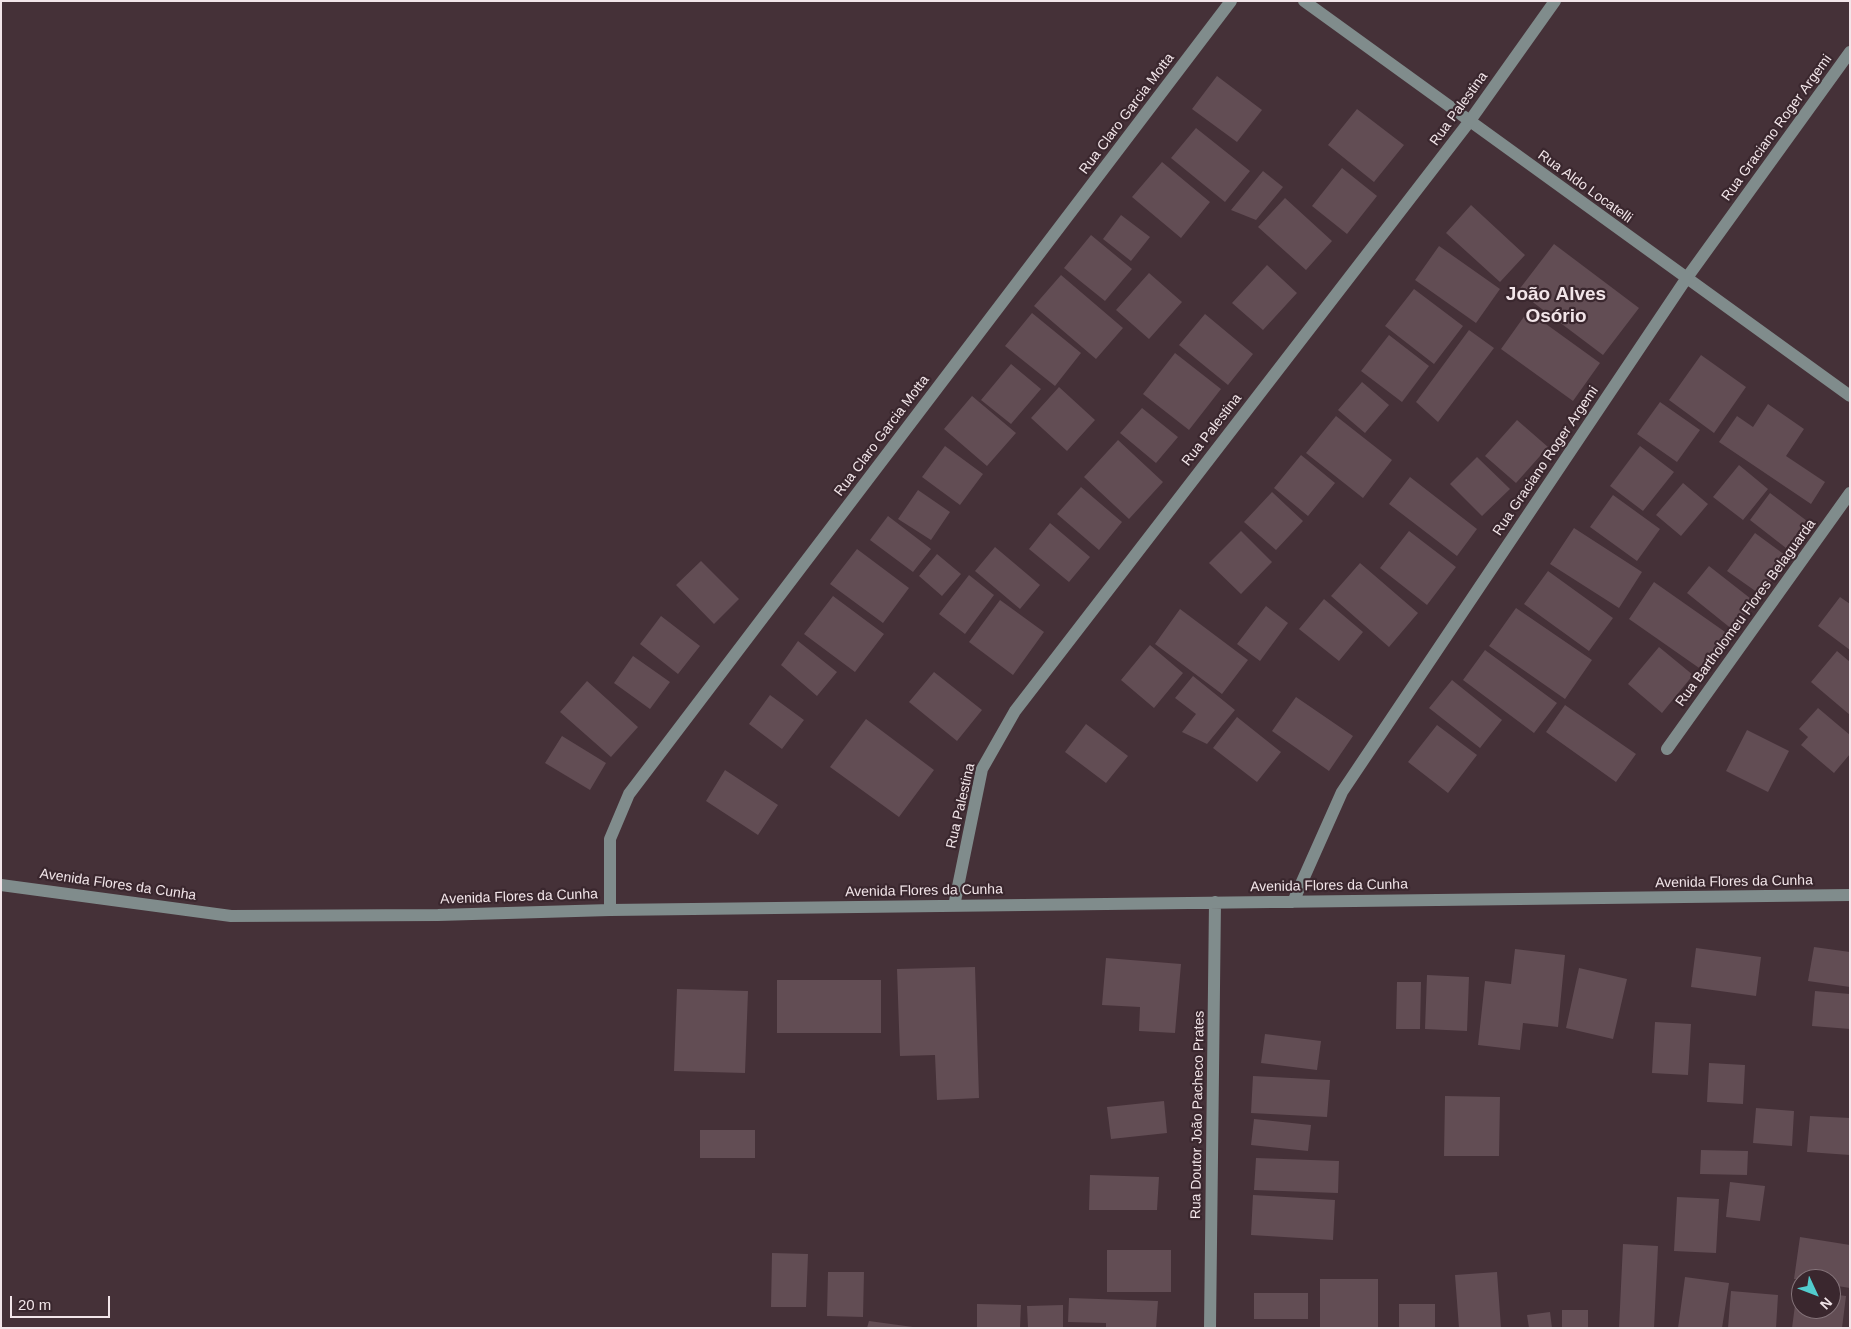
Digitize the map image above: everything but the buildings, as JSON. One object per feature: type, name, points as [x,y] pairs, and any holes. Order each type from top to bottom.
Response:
[{"type":"street","name":"Rua Claro Garcia Motta","points":[[610,910],[610,839],[629,794],[1231,1]]},
{"type":"street","name":"Rua Aldo Locatelli","points":[[1304,1],[1850,396]]},
{"type":"street","name":"Rua Palestina","points":[[954,906],[982,769],[1015,711],[1469,122],[1555,1]]},
{"type":"street","name":"Rua Graciano Roger Argemi","points":[[1293,902],[1342,792],[1686,279],[1850,52]]},
{"type":"street","name":"Rua Bartholomeu Flores Belaguarda","points":[[1667,749],[1850,493]]},
{"type":"street","name":"Avenida Flores da Cunha","points":[[1,885],[231,916],[438,915],[610,910],[1850,895]]},
{"type":"street","name":"Rua Doutor João Pacheco Prates","points":[[1210,1328],[1215,902]]},
{"type":"district","name":"João Alves Osório","points":[[1556,306]]}]
